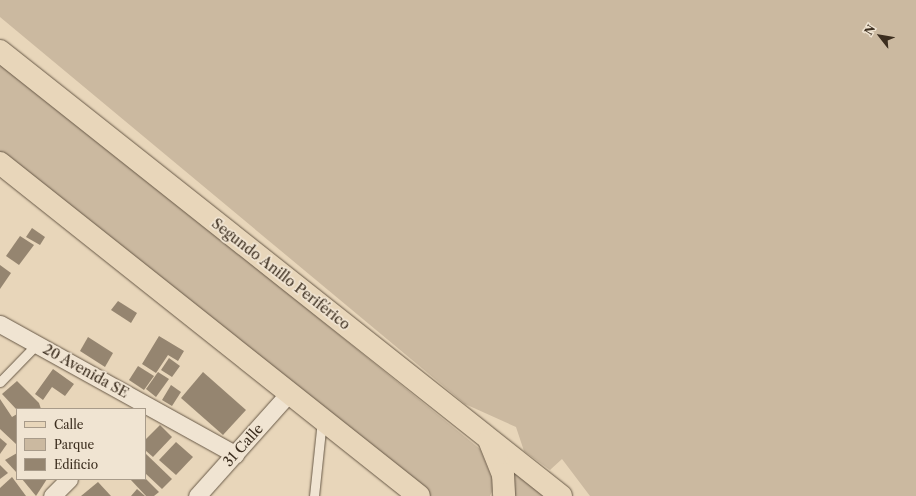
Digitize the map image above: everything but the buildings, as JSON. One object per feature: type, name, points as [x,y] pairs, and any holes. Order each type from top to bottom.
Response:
[{"type":"main road","name":"Segundo Anillo Periférico","points":[[0,51],[561,496]]},
{"type":"main road","points":[[0,164],[418,496]]},
{"type":"main road","points":[[489,439],[503,474],[504,496]]},
{"type":"street","name":"20 Avenida SE","points":[[0,324],[38,344],[142,407]]},
{"type":"street","name":"31 Calle","points":[[196,496],[289,393]]},
{"type":"street","name":"20 Avenida SE","points":[[146,409],[235,454]]},
{"type":"street","points":[[52,496],[69,480]]},
{"type":"lane","points":[[0,382],[38,344]]},
{"type":"lane","points":[[317,495],[322,419]]},
{"type":"green space","points":[[0,0],[916,0],[916,496],[590,496],[562,459],[550,470],[524,451],[516,427],[465,404],[0,17]]},
{"type":"green space","points":[[0,60],[480,449],[495,486],[490,496],[429,496],[0,158]]},
{"type":"green space","points":[[505,463],[544,496],[507,496]]}]
